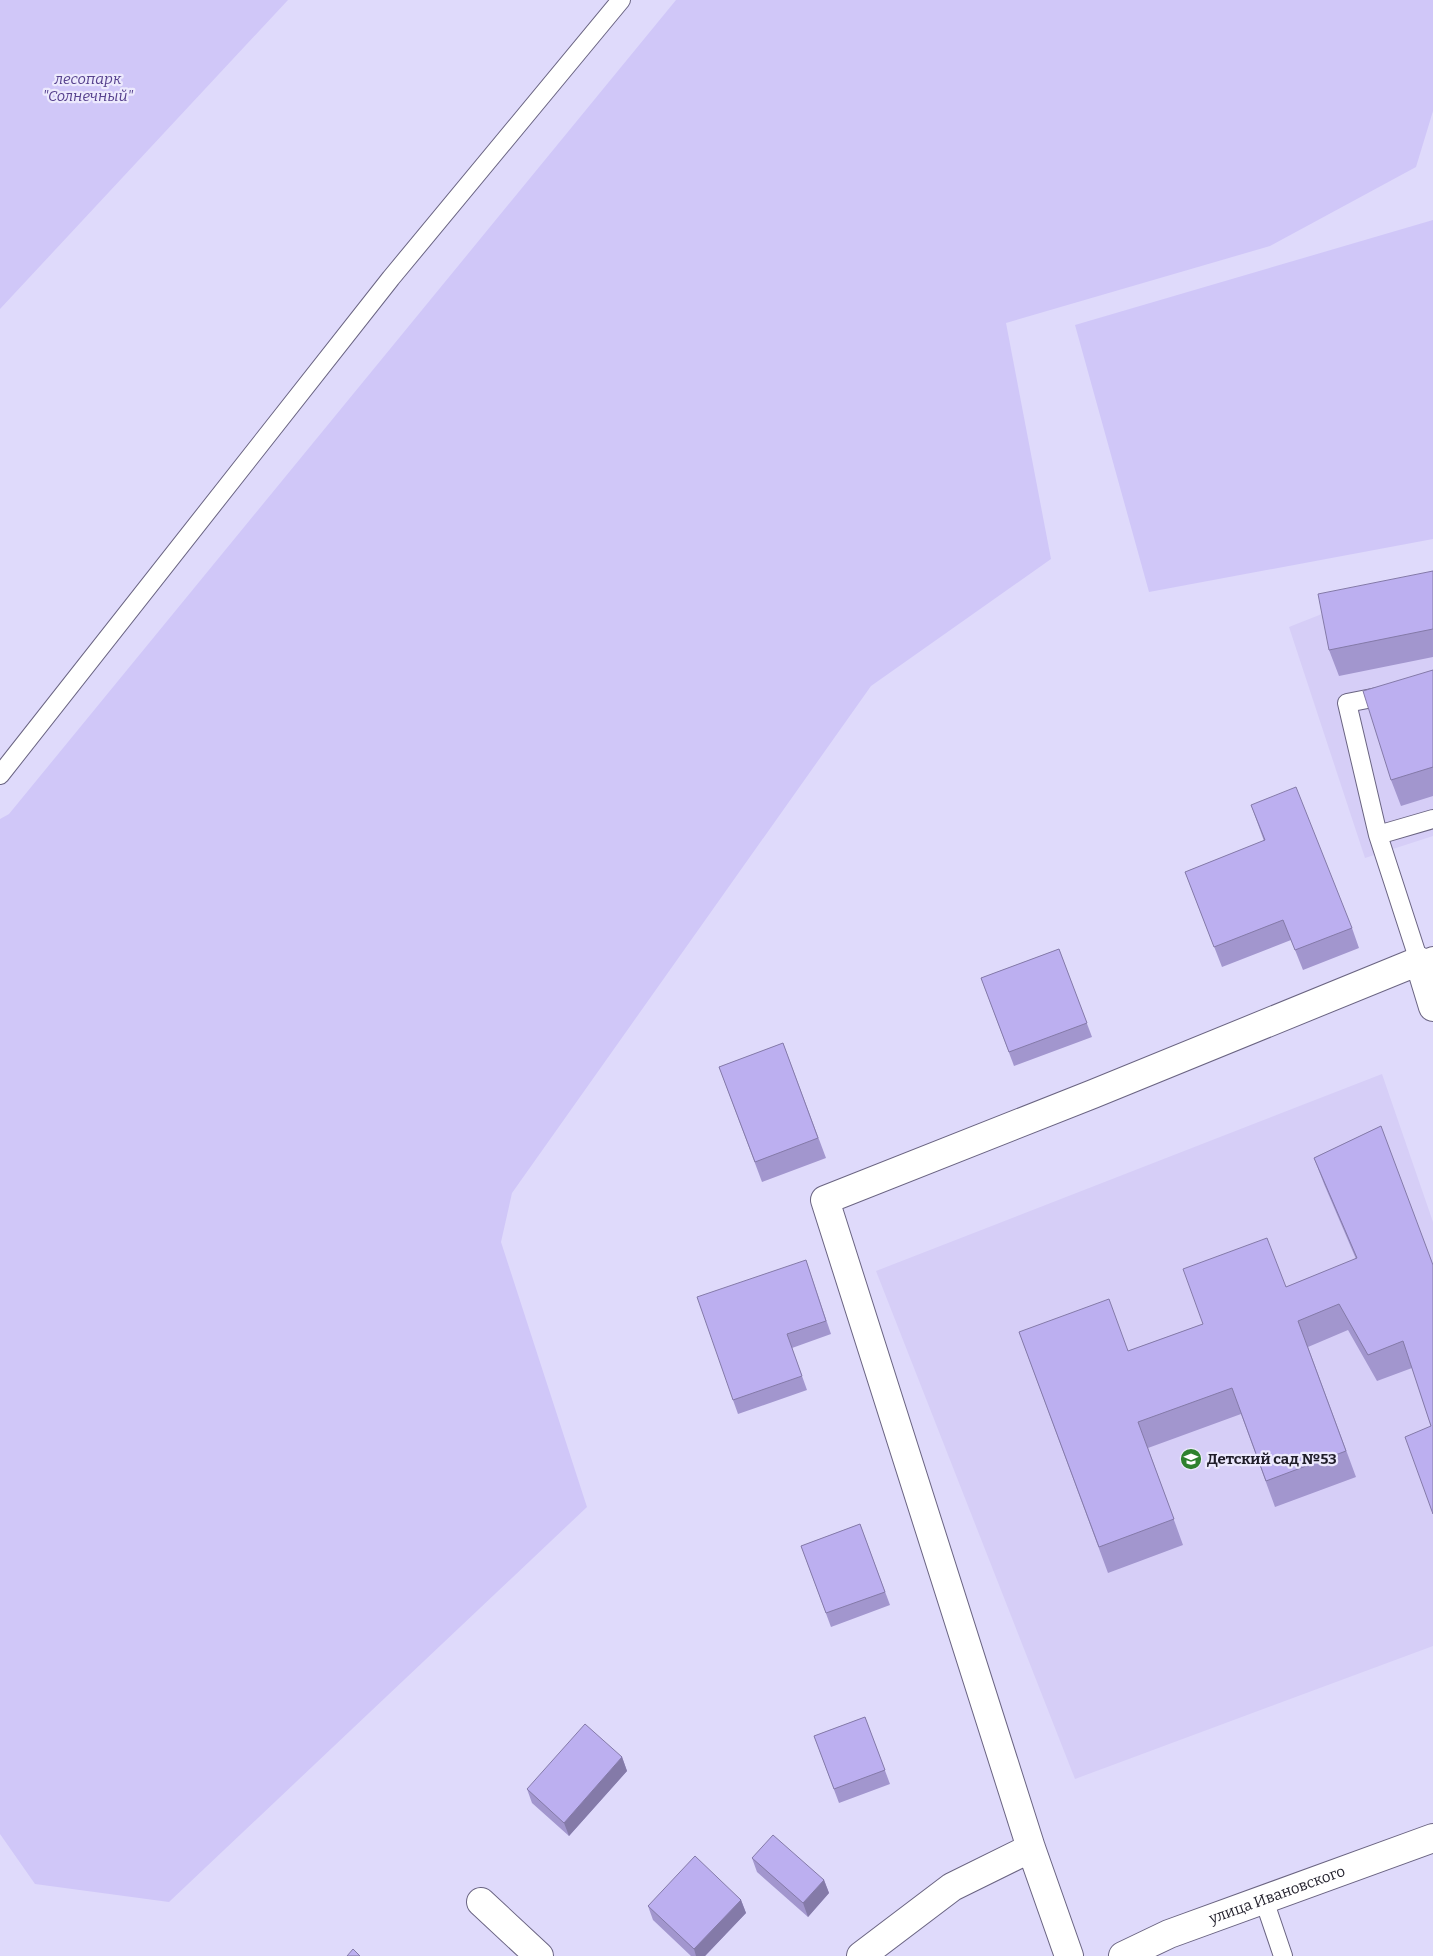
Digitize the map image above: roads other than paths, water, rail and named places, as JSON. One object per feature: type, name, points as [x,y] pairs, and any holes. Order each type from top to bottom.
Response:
[{"type":"street","points":[[1069,1956],[1031,1848],[825,1200],[1084,1098],[1426,959],[1433,1007]]},
{"type":"street","name":"улица Ивановского","points":[[1123,1956],[1169,1934],[1433,1838]]},
{"type":"street","points":[[861,1956],[952,1887],[1031,1848]]},
{"type":"street","points":[[481,1902],[539,1956]]},
{"type":"lane","points":[[0,775],[391,278],[621,0]]},
{"type":"lane","points":[[1426,959],[1378,835],[1347,703],[1433,686]]},
{"type":"lane","points":[[1378,835],[1433,819]]},
{"type":"lane","points":[[1264,1900],[1284,1956]]},
{"type":"place","name":"Детский сад №53","points":[[1191,1459]]},
{"type":"park label","name":"лесопарк \"Солнечный\"","points":[[88,88]]}]
